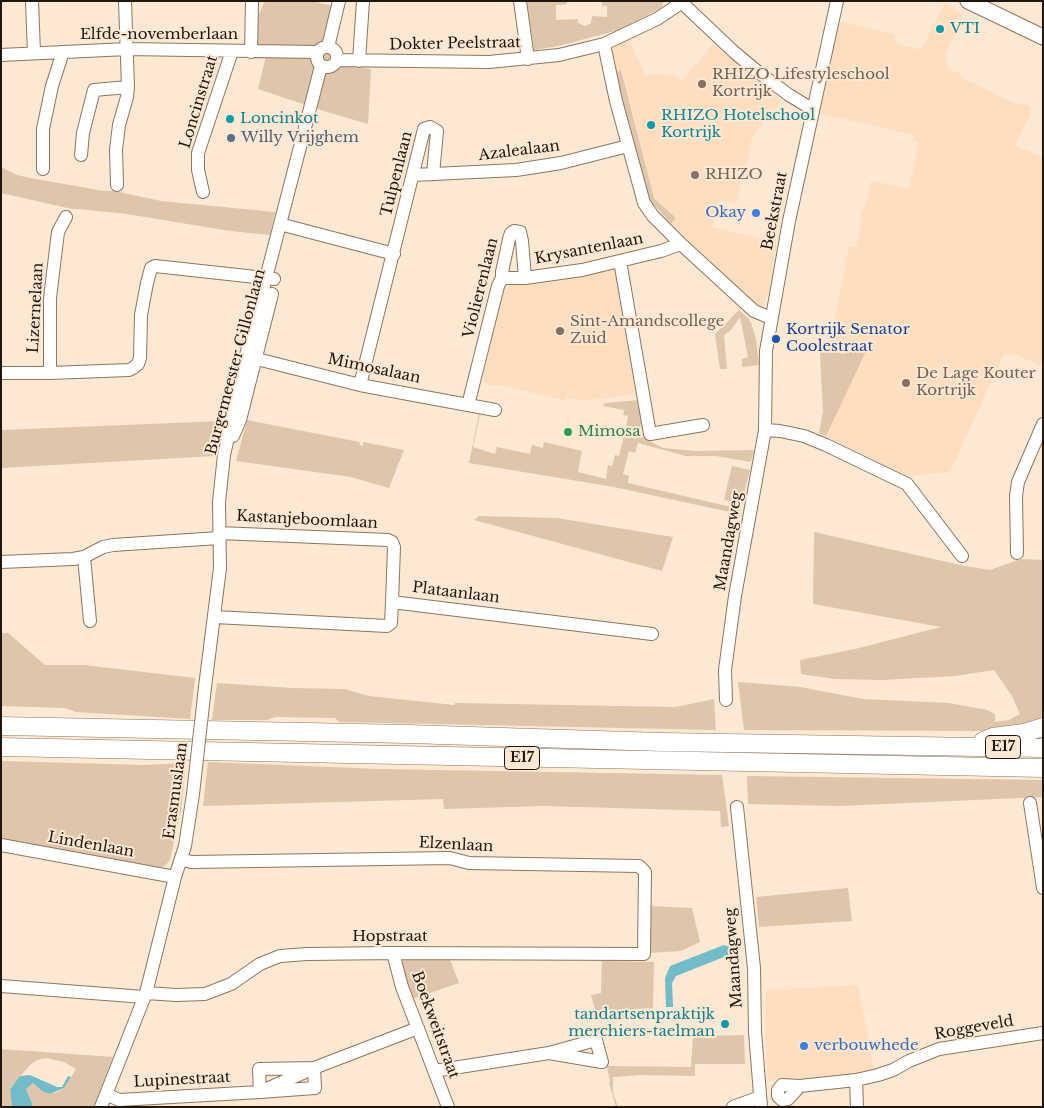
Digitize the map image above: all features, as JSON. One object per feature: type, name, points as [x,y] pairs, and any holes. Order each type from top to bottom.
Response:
[{"type":"highway","name":"E17","points":[[1,726],[408,734],[662,742],[1043,748]]},
{"type":"highway","points":[[964,747],[992,737],[1024,733],[1043,727]]},
{"type":"highway","name":"E17","points":[[1,747],[1043,768]]},
{"type":"main road","points":[[968,1],[1043,37]]},
{"type":"street","points":[[32,1],[34,54]]},
{"type":"street","points":[[117,184],[116,150],[119,125],[128,87],[125,1]]},
{"type":"street","name":"Burgemeester Gillonlaan","points":[[329,65],[317,60],[323,50],[340,1]]},
{"type":"street","points":[[359,61],[363,1]]},
{"type":"street","points":[[520,1],[528,59]]},
{"type":"street","name":"Beekstraat","points":[[762,447],[765,430],[765,356],[771,318],[789,220],[837,1]]},
{"type":"street","points":[[251,52],[254,2]]},
{"type":"street","points":[[681,2],[758,72],[807,106],[813,108]]},
{"type":"street","name":"Dokter Peelstraat","points":[[329,65],[359,61],[489,62],[528,59],[558,54],[604,44],[657,19],[681,2]]},
{"type":"street","points":[[604,44],[614,92],[644,204],[653,216],[681,244],[754,312],[771,318]]},
{"type":"street","name":"Elfde-novemberlaan","points":[[2,59],[34,54],[126,49],[251,52],[323,50]]},
{"type":"street","points":[[323,50],[336,52],[329,65]]},
{"type":"street","name":"Loncinstraat","points":[[203,192],[198,170],[198,154],[232,51]]},
{"type":"street","points":[[43,169],[43,129],[52,86],[61,58],[60,52]]},
{"type":"street","name":"Burgemeester Gillonlaan","points":[[272,279],[329,65]]},
{"type":"street","name":"Burgemeester Gillonlaan","points":[[224,467],[240,420],[251,357],[329,65]]},
{"type":"street","points":[[81,155],[83,133],[94,90],[128,87]]},
{"type":"street","name":"Tulpenlaan","points":[[360,385],[424,129],[430,127],[437,131],[433,174]]},
{"type":"street","name":"Azalealaan","points":[[413,175],[516,170],[561,162],[628,146]]},
{"type":"street","name":"Lizernelaan","points":[[50,373],[50,298],[58,232],[66,217]]},
{"type":"street","points":[[287,226],[394,254]]},
{"type":"street","name":"Violierenlaan","points":[[468,405],[498,286],[502,278],[509,239],[514,231],[520,232],[525,278]]},
{"type":"street","name":"Krysantenlaan","points":[[502,278],[525,278],[582,270],[661,251],[681,244]]},
{"type":"street","points":[[620,261],[650,434],[702,426]]},
{"type":"street","points":[[1,373],[128,370],[138,364],[146,291],[151,268],[155,266],[272,279]]},
{"type":"street","name":"Mimosalaan","points":[[251,357],[360,385],[495,410]]},
{"type":"street","points":[[1017,553],[1016,496],[1018,482],[1038,449],[1043,424]]},
{"type":"street","points":[[765,430],[804,436],[826,444],[907,484],[962,556]]},
{"type":"street","name":"Maandagweg","points":[[726,700],[725,670],[734,606],[762,447]]},
{"type":"street","name":"Erasmuslaan","points":[[101,1107],[145,995],[157,955],[189,824],[220,568],[219,502],[224,467]]},
{"type":"street","name":"Kastanjeboomlaan","points":[[1,562],[73,559],[84,557],[102,547],[113,545],[219,535],[388,540],[392,542],[394,547],[392,602]]},
{"type":"street","points":[[84,557],[90,621]]},
{"type":"street","name":"Plataanlaan","points":[[214,617],[387,626],[390,623],[392,602],[652,634]]},
{"type":"street","points":[[1030,803],[1040,848],[1043,888]]},
{"type":"street","name":"Maandagweg","points":[[737,807],[754,968],[755,1032],[761,1102]]},
{"type":"street","name":"Lindenlaan","points":[[1,845],[175,877]]},
{"type":"street","name":"Elzenlaan","points":[[181,859],[191,862],[450,858],[469,863],[639,866],[645,872],[644,954]]},
{"type":"street","name":"Hopstraat","points":[[1,986],[145,995],[205,994],[231,984],[260,964],[280,956],[393,953],[644,954]]},
{"type":"street","name":"Boekweitstraat","points":[[393,953],[402,987],[448,1107]]},
{"type":"street","name":"Lupinestraat","points":[[260,1092],[314,1068],[418,1028]]},
{"type":"street","name":"Roggeveld","points":[[800,1086],[878,1076],[938,1049],[1043,1033]]},
{"type":"street","points":[[434,1071],[549,1053]]},
{"type":"street","name":"Lupinestraat","points":[[106,1094],[120,1100],[315,1088],[314,1068]]},
{"type":"street","name":"Lupinestraat","points":[[260,1092],[259,1069],[314,1068]]},
{"type":"street","points":[[856,1080],[857,1107]]},
{"type":"street","points":[[733,1107],[761,1102]]},
{"type":"shaded area","points":[[265,1],[312,1],[333,6],[331,48],[336,52],[337,56],[334,65],[371,69],[368,124],[258,89],[267,52],[256,45],[256,20]]},
{"type":"shaded area","points":[[527,1],[567,1],[567,4],[556,5],[556,20],[578,19],[578,23],[585,26],[591,23],[592,16],[607,17],[607,6],[602,6],[602,1],[664,1],[661,8],[619,30],[558,46],[534,50]]},
{"type":"shaded area","points":[[945,3],[962,15],[945,56],[949,71],[961,74],[960,77],[1018,105],[1022,103],[1031,107],[1031,112],[1015,145],[1043,158],[1043,366],[1016,355],[1004,354],[950,472],[907,476],[819,433],[823,412],[820,353],[827,350],[830,343],[849,246],[856,247],[863,217],[860,216],[867,200],[871,181],[909,189],[919,142],[913,141],[914,135],[818,113],[840,22],[893,34],[897,44],[921,50]]},
{"type":"shaded area","name":"RHIZO","points":[[629,40],[646,76],[654,74],[677,76],[682,81],[713,44],[781,101],[751,139],[746,173],[743,173],[736,203],[718,200],[712,227],[777,242],[769,291],[763,307],[759,308],[671,224],[676,218],[654,198],[622,70],[616,73],[612,52],[614,47]]},
{"type":"shaded area","points":[[621,70],[654,198],[676,218],[671,224],[650,200],[643,182],[633,148],[616,73]]},
{"type":"shaded area","points":[[1,167],[17,175],[30,178],[104,191],[114,191],[161,201],[275,212],[270,235],[230,231],[127,214],[72,209],[1,193]]},
{"type":"shaded area","name":"Sint-Amandscollege Zuid","points":[[612,268],[615,270],[638,394],[582,401],[566,397],[566,401],[500,385],[491,386],[485,383],[483,376],[504,287],[553,280]]},
{"type":"shaded area","points":[[739,310],[751,323],[756,339],[759,365],[742,367],[742,359],[748,357],[740,317],[731,330],[724,335],[727,369],[720,369],[715,334]]},
{"type":"shaded area","points":[[868,347],[826,436],[819,433],[823,412],[820,353],[827,350],[843,354]]},
{"type":"shaded area","points":[[640,400],[643,415],[639,431],[626,429],[628,416],[623,415],[624,410],[603,406],[605,403]]},
{"type":"shaded area","points":[[479,413],[473,447],[495,454],[497,447],[530,454],[532,445],[543,448],[544,442],[582,451],[578,472],[606,479],[608,465],[612,466],[615,455],[619,456],[624,436],[636,439],[638,435],[663,448],[695,451],[754,450],[751,462],[716,456],[686,456],[638,443],[635,453],[629,451],[623,474],[629,476],[628,483],[740,509],[739,514],[614,487],[469,463]]},
{"type":"shaded area","points":[[247,420],[359,442],[361,446],[363,446],[363,442],[404,450],[389,488],[351,477],[236,461]]},
{"type":"shaded area","points":[[223,421],[215,456],[1,468],[1,430]]},
{"type":"shaded area","points":[[732,466],[750,470],[741,504],[724,500]]},
{"type":"shaded area","points":[[479,516],[557,518],[673,537],[662,571],[474,520]]},
{"type":"shaded area","points":[[814,532],[990,570],[1021,559],[1043,560],[1043,719],[1013,728],[987,731],[744,730],[738,682],[800,687],[863,699],[949,703],[987,710],[995,714],[995,722],[1009,720],[1020,714],[1012,696],[994,670],[955,676],[883,680],[835,679],[801,674],[800,660],[855,649],[941,627],[813,604]]},
{"type":"shaded area","points":[[1,633],[8,633],[45,665],[84,665],[195,678],[190,719],[76,712],[65,708],[1,706]]},
{"type":"shaded area","points":[[217,683],[344,689],[369,696],[454,705],[455,703],[676,707],[714,699],[716,730],[339,722],[335,718],[275,717],[267,720],[212,720]]},
{"type":"shaded area","points":[[1,761],[144,765],[186,763],[181,809],[170,860],[161,869],[1,840]]},
{"type":"shaded area","points":[[208,762],[379,769],[722,775],[729,826],[721,827],[720,811],[543,806],[444,809],[443,799],[203,806]]},
{"type":"shaded area","points":[[747,776],[1043,780],[1043,797],[840,806],[748,804]]},
{"type":"shaded area","points":[[848,888],[852,921],[759,927],[756,897]]},
{"type":"shaded area","points":[[649,906],[692,908],[700,942],[681,951],[648,953]]},
{"type":"shaded area","points":[[449,957],[459,983],[412,999],[401,964],[404,958]]},
{"type":"shaded area","points":[[602,961],[654,962],[653,1008],[632,1009],[631,1019],[598,1020],[591,995],[601,993]]},
{"type":"shaded area","points":[[858,985],[874,1069],[847,1075],[768,1081],[765,1040],[766,990]]},
{"type":"shaded area","points":[[744,1035],[745,1064],[695,1064],[695,1076],[639,1075],[613,1077],[613,1093],[618,1107],[616,1107],[607,1066],[691,1067],[693,1036]]},
{"type":"shaded area","points":[[1,1049],[113,1057],[94,1107],[32,1107],[26,1089],[33,1083],[42,1091],[50,1094],[58,1092],[64,1088],[76,1069],[64,1062],[46,1058],[37,1060],[30,1065],[10,1088],[12,1107],[1,1107]]},
{"type":"water","points":[[724,945],[735,949],[734,953],[676,976],[672,983],[673,1007],[666,1007],[665,978],[670,966]]},
{"type":"water","points":[[30,1075],[57,1087],[62,1087],[68,1076],[71,1077],[64,1088],[50,1094],[42,1091],[33,1083],[26,1089],[32,1107],[12,1107],[10,1089],[20,1076]]},
{"type":"place","name":"VTI","points":[[940,29]]},
{"type":"place","name":"RHIZO Lifestyleschool Kortrijk","points":[[702,84]]},
{"type":"place","name":"Loncinkot","points":[[230,119]]},
{"type":"place","name":"RHIZO Hotelschool Kortrijk","points":[[651,125]]},
{"type":"place","name":"Willy Vrijghem","points":[[231,138]]},
{"type":"place","name":"RHIZO","points":[[695,175]]},
{"type":"place","name":"Okay","points":[[756,213]]},
{"type":"place","name":"Sint-Amandscollege Zuid","points":[[560,331]]},
{"type":"place","name":"Kortrijk Senator Coolestraat","points":[[776,339]]},
{"type":"place","name":"De Lage Kouter Kortrijk","points":[[906,383]]},
{"type":"place","name":"Mimosa","points":[[568,432]]},
{"type":"place","name":"tandartsenpraktijk merchiers-taelman","points":[[725,1024]]},
{"type":"place","name":"verbouwhede","points":[[804,1046]]}]
